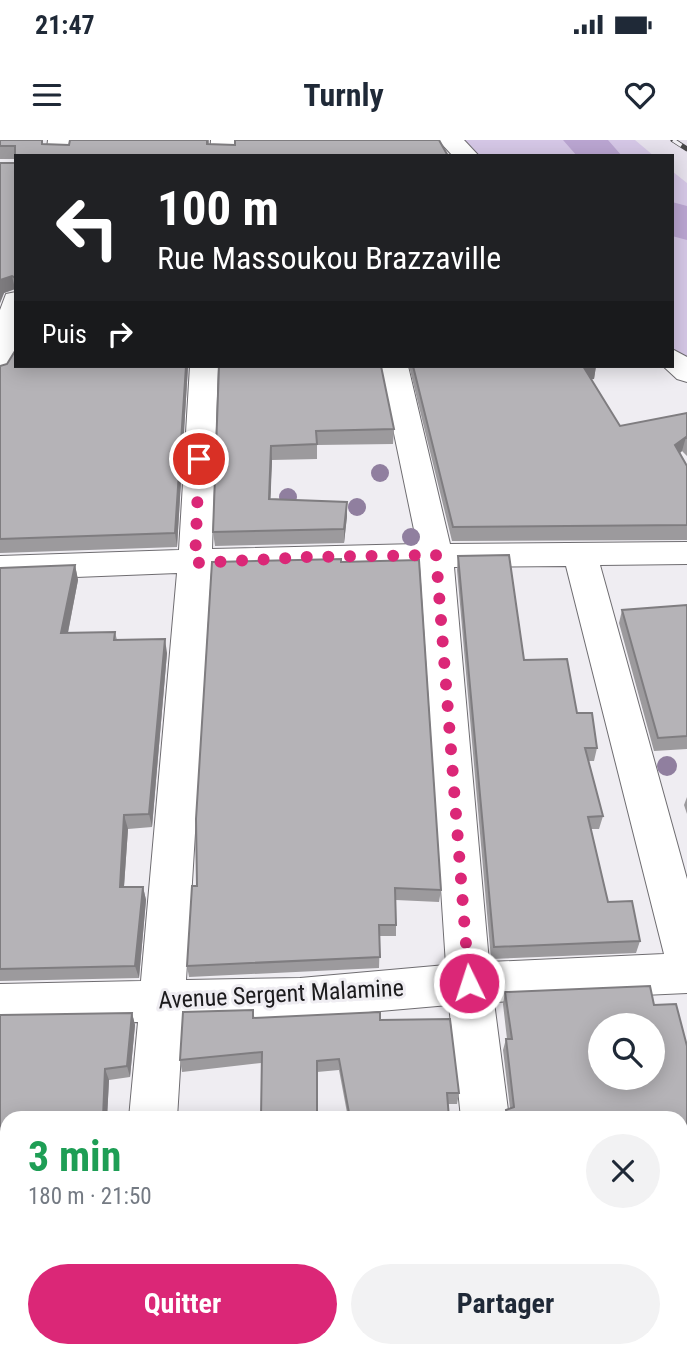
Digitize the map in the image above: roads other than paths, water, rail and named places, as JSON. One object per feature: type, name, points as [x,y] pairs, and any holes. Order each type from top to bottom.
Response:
[{"type":"street","points":[[450,140],[465,154]]},
{"type":"street","points":[[0,370],[14,309]]},
{"type":"street","points":[[674,360],[687,373]]},
{"type":"street","points":[[154,1111],[195,563],[204,368]]},
{"type":"street","points":[[394,368],[436,555],[469,983],[484,1111]]},
{"type":"street","points":[[0,568],[309,557],[687,553]]},
{"type":"street","points":[[580,555],[687,957]]},
{"type":"street","name":"Avenue Sergent Malamine","points":[[0,1004],[300,998],[469,983],[687,974]]},
{"type":"waterway","points":[[583,140],[600,154]]},
{"type":"waterway","points":[[674,217],[687,227]]},
{"type":"railway","points":[[673,140],[687,149]]}]
